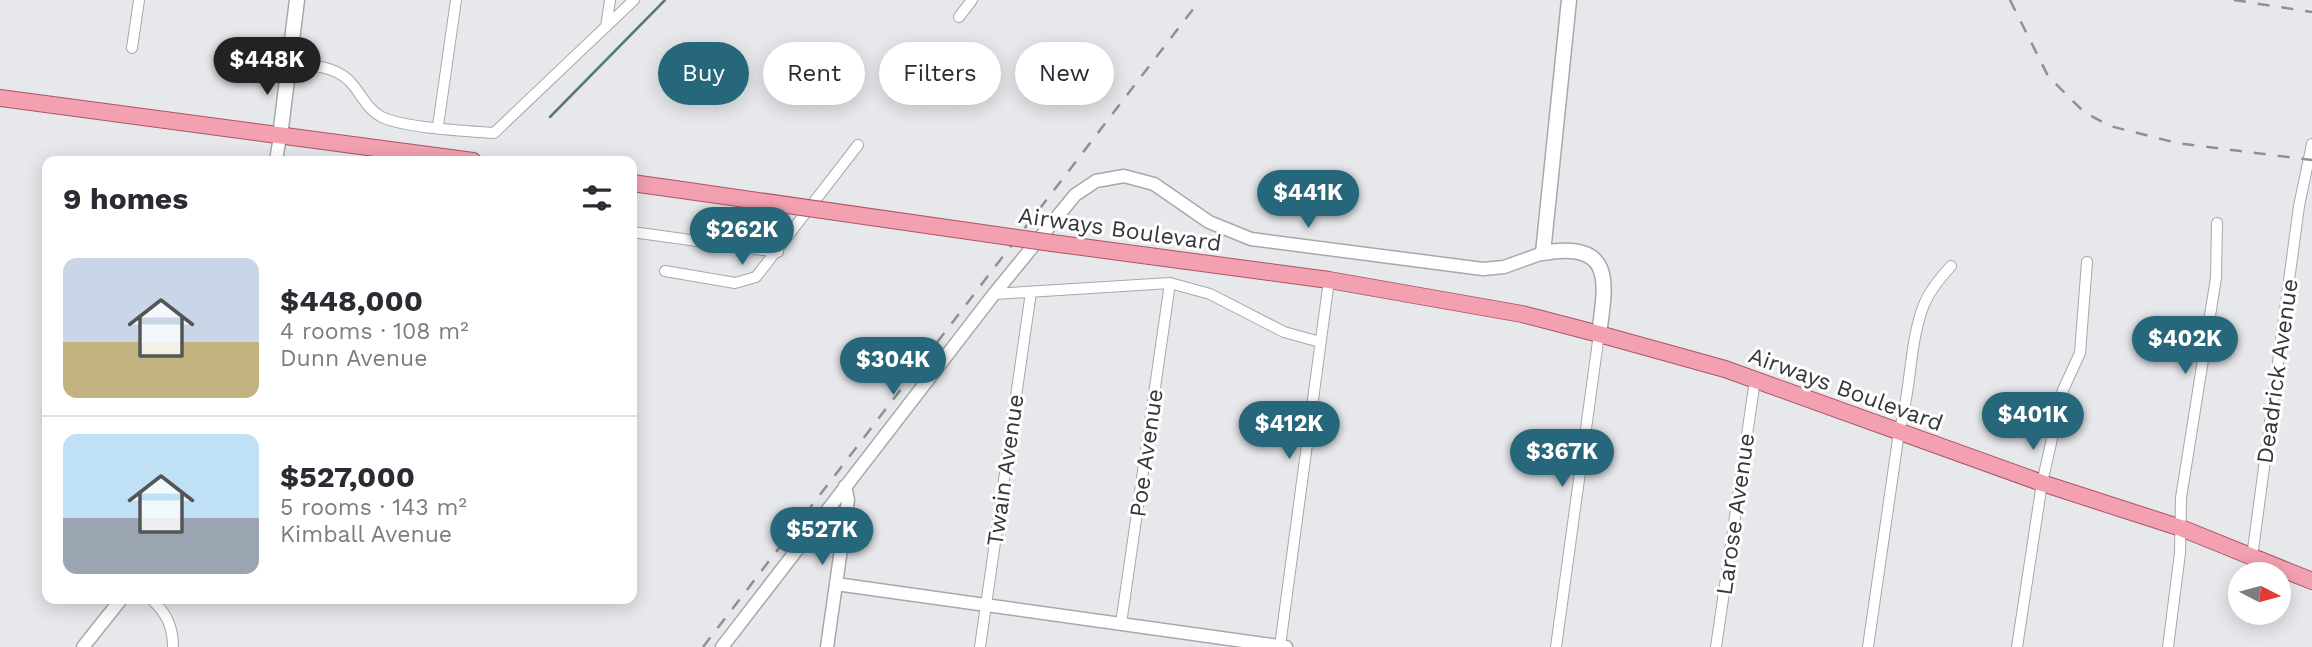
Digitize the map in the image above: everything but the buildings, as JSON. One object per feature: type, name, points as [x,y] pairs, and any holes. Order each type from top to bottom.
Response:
[{"type":"main road","points":[[280,136],[297,0]]},
{"type":"main road","points":[[1543,253],[1569,0]]},
{"type":"main road","points":[[0,98],[434,156]]},
{"type":"main road","name":"Airways Boulevard","points":[[637,184],[1329,280],[1522,314],[1755,380],[2042,483],[2180,528],[2312,581]]},
{"type":"main road","name":"Airways Boulevard","points":[[1543,253],[1560,250],[1580,253],[1590,256],[1598,265],[1606,282],[1599,334]]},
{"type":"street","points":[[132,48],[139,0]]},
{"type":"street","points":[[438,126],[456,0]]},
{"type":"street","points":[[606,27],[610,0]]},
{"type":"street","points":[[289,63],[327,68],[340,73],[371,110],[382,117],[401,123],[494,133],[634,0]]},
{"type":"street","points":[[959,18],[972,0]]},
{"type":"street","points":[[277,156],[280,136]]},
{"type":"street","name":"Deadrick Avenue","points":[[2252,557],[2299,206],[2312,144]]},
{"type":"street","points":[[664,271],[745,282],[756,277],[778,252],[858,145]]},
{"type":"street","name":"Airways Boulevard","points":[[994,294],[1074,195],[1096,181],[1124,176],[1154,184],[1209,222],[1251,239],[1483,269],[1504,267],[1543,253]]},
{"type":"street","points":[[2168,647],[2180,553],[2181,498],[2216,278],[2217,223]]},
{"type":"street","points":[[637,233],[778,252]]},
{"type":"street","points":[[2017,647],[2042,483],[2063,390],[2080,353],[2087,262]]},
{"type":"street","points":[[1868,647],[1899,432],[1907,407],[1923,307],[1937,281],[1951,266]]},
{"type":"street","points":[[836,584],[1276,646],[1329,280]]},
{"type":"street","name":"Airways Boulevard","points":[[994,294],[1170,283],[1210,294],[1284,332],[1320,342]]},
{"type":"street","name":"Poe Avenue","points":[[1121,624],[1170,283]]},
{"type":"street","name":"Twain Avenue","points":[[980,647],[1031,292]]},
{"type":"street","points":[[722,647],[994,294]]},
{"type":"street","points":[[2164,333],[2207,342]]},
{"type":"street","points":[[1556,647],[1599,334]]},
{"type":"street","name":"Larose Avenue","points":[[1716,647],[1755,380]]},
{"type":"street","points":[[827,647],[848,500],[845,485]]},
{"type":"street","points":[[83,647],[117,604]]},
{"type":"street","points":[[157,604],[165,611],[173,647]]},
{"type":"waterway","points":[[550,117],[665,0]]},
{"type":"railway","points":[[703,647],[1200,0]]},
{"type":"railway","points":[[2010,0],[2048,76],[2084,112],[2110,126],[2177,143],[2312,160]]},
{"type":"railway","points":[[2234,0],[2312,12]]}]
